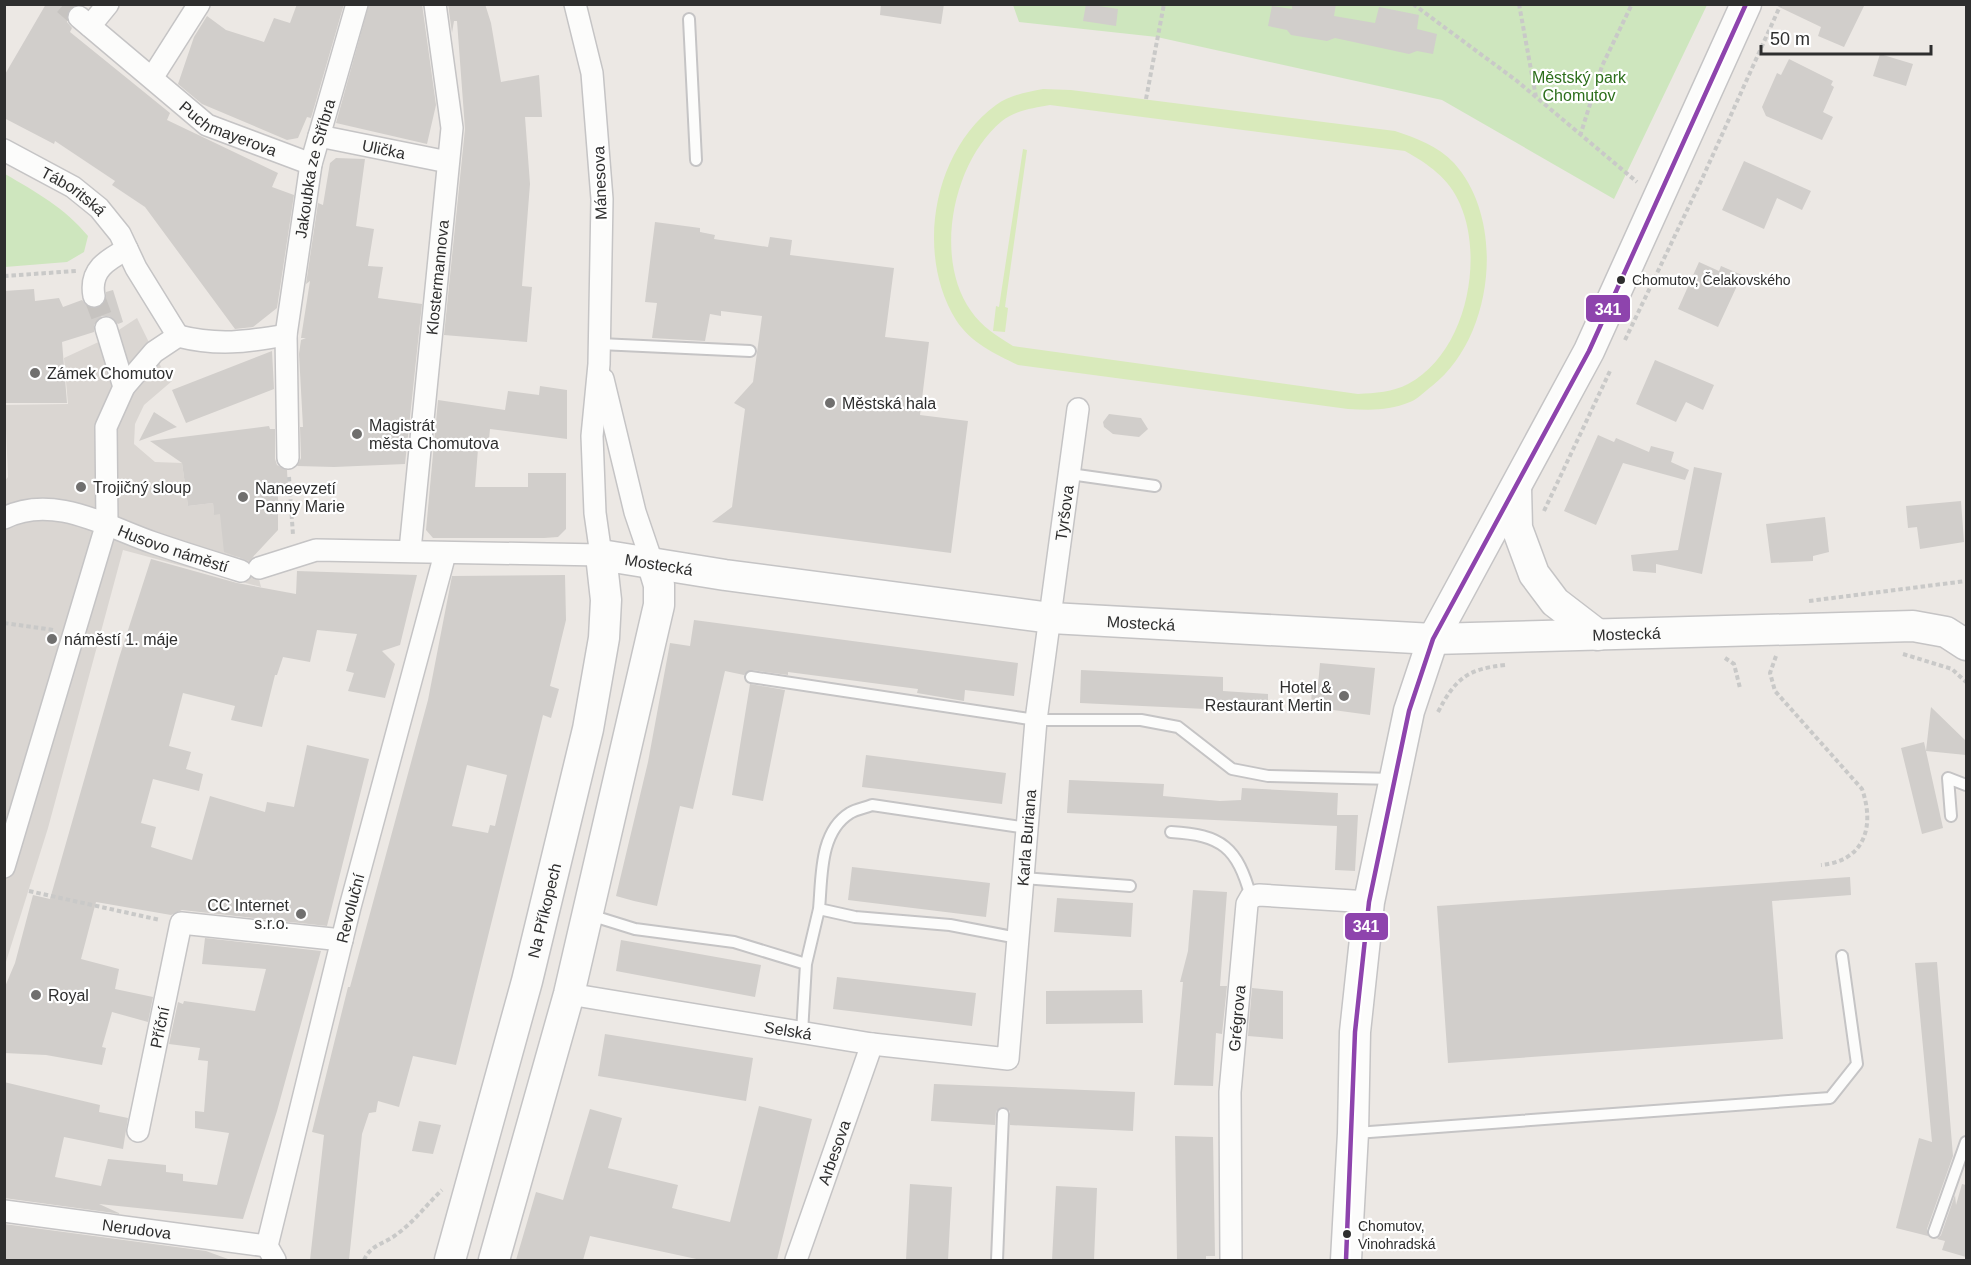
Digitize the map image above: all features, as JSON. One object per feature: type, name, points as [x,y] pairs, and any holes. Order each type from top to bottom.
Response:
[{"type":"street","name":"Puchmayerova","points":[[108,4],[84,21],[207,125],[311,165]]},
{"type":"street","points":[[152,78],[199,4]]},
{"type":"street","name":"Jakoubka ze Stříbra","points":[[286,335],[311,165],[357,4]]},
{"type":"street","name":"Klostermannova","points":[[410,550],[452,128],[435,4]]},
{"type":"street","name":"Mánesova","points":[[575,4],[592,73],[600,146],[602,200],[600,354],[592,436],[595,513],[601,555]]},
{"type":"street","points":[[1346,1260],[1353,1133],[1354,1032],[1369,902],[1409,711],[1433,639],[1589,351],[1746,4]]},
{"type":"street","name":"Ulička","points":[[319,136],[448,162]]},
{"type":"street","name":"Táboritská","points":[[4,150],[73,187],[99,208],[120,234],[178,336]]},
{"type":"street","points":[[94,296],[92,284],[98,269],[127,249]]},
{"type":"street","points":[[106,328],[124,387]]},
{"type":"street","points":[[4,867],[107,523],[106,427],[124,387],[154,352],[178,336],[201,342],[238,344],[286,335],[288,458]]},
{"type":"street","name":"Mánesova","points":[[600,354],[635,512],[652,565]]},
{"type":"street","name":"Tyršova","points":[[1051,618],[1078,409]]},
{"type":"street","points":[[1516,487],[1517,528],[1534,574],[1556,602],[1598,635]]},
{"type":"street","points":[[4,518],[33,509],[67,513],[107,523]]},
{"type":"street","name":"Husovo náměstí","points":[[107,523],[151,542],[250,569],[315,550]]},
{"type":"street","name":"Mostecká","points":[[315,550],[601,555],[652,565],[1051,618],[1433,639],[1912,626],[1946,632],[1966,645]]},
{"type":"street","name":"Revoluční","points":[[271,1253],[342,940],[445,554]]},
{"type":"street","name":"Na Příkopech","points":[[450,1260],[527,981],[588,729],[604,638],[606,600],[601,555]]},
{"type":"street","points":[[494,1260],[568,994],[660,604],[659,585],[652,565]]},
{"type":"street","name":"Karla Buriana","points":[[1008,1059],[1036,720],[1051,618]]},
{"type":"street","points":[[1251,897],[1259,895],[1369,902]]},
{"type":"street","name":"Grégrova","points":[[1231,1260],[1230,1092],[1247,904],[1251,897]]},
{"type":"street","points":[[182,923],[342,940]]},
{"type":"street","name":"Příční","points":[[138,1131],[182,923]]},
{"type":"street","name":"Selská","points":[[568,994],[802,1034],[1008,1059]]},
{"type":"street","name":"Arbesova","points":[[796,1260],[872,1044]]},
{"type":"street","name":"Nerudova","points":[[4,1211],[271,1253]]},
{"type":"lane","points":[[689,19],[696,160]]},
{"type":"lane","points":[[600,354],[750,351]]},
{"type":"lane","points":[[1070,474],[1155,486]]},
{"type":"lane","points":[[751,677],[1036,720],[1141,720],[1178,727],[1205,745],[1232,769],[1268,776],[1394,779]]},
{"type":"lane","points":[[1951,816],[1948,778],[1966,785]]},
{"type":"lane","points":[[802,1034],[806,964],[819,909],[824,862],[832,831],[850,813],[872,805],[1027,828]]},
{"type":"lane","points":[[1171,832],[1200,833],[1229,847],[1245,875],[1251,897]]},
{"type":"lane","points":[[1023,878],[1130,886]]},
{"type":"lane","points":[[819,909],[855,917],[950,925],[1018,938]]},
{"type":"lane","points":[[588,914],[635,928],[734,942],[806,964]]},
{"type":"lane","points":[[1353,1133],[1830,1098],[1857,1064],[1842,956]]},
{"type":"lane","points":[[996,1260],[1003,1114]]},
{"type":"lane","points":[[1934,1232],[1966,1142]]},
{"type":"path","points":[[1146,99],[1164,4]]},
{"type":"path","points":[[1413,4],[1536,98],[1640,185],[1644,174]]},
{"type":"path","points":[[1519,4],[1536,98]]},
{"type":"path","points":[[1580,136],[1602,66],[1632,4]]},
{"type":"path","points":[[1625,341],[1702,179],[1781,4]]},
{"type":"path","points":[[4,276],[98,269]]},
{"type":"path","points":[[1541,519],[1614,363]]},
{"type":"path","points":[[288,458],[295,557]]},
{"type":"path","points":[[1801,602],[1966,581]]},
{"type":"path","points":[[4,623],[59,630]]},
{"type":"path","points":[[1893,653],[1904,654],[1952,669],[1966,682]]},
{"type":"path","points":[[1781,655],[1774,657],[1770,673],[1775,691],[1862,789],[1866,800],[1869,827],[1865,839],[1850,854],[1833,864],[1821,865]]},
{"type":"path","points":[[1714,657],[1725,658],[1734,664],[1740,688]]},
{"type":"path","points":[[1409,711],[1437,714],[1451,688],[1463,676],[1487,667],[1509,665]]},
{"type":"path","points":[[28,891],[182,923]]},
{"type":"path","points":[[364,1260],[367,1254],[381,1242],[396,1236],[446,1187]]},
{"type":"green space","name":"Městský park Chomutov","points":[[1013,5],[1707,5],[1614,199],[1442,100],[1157,37],[1019,22]]},
{"type":"green space","points":[[1043,89],[1071,90],[1395,131],[1434,147],[1454,163],[1471,188],[1482,216],[1486,247],[1486,279],[1480,310],[1469,340],[1453,365],[1419,397],[1395,407],[1372,410],[1348,409],[1018,365],[992,352],[962,328],[943,294],[936,265],[934,235],[937,205],[945,176],[957,149],[975,125],[1001,102],[1019,94]],"holes":[[[1050,105],[1405,151],[1444,179],[1460,204],[1467,227],[1470,278],[1465,304],[1456,329],[1444,351],[1428,370],[1408,384],[1396,389],[1358,394],[1013,346],[980,322],[959,289],[953,265],[951,238],[954,211],[961,185],[971,160],[985,138],[1007,117],[1031,108]]]},
{"type":"green space","points":[[1023,149],[1027,150],[1005,307],[1008,308],[1005,332],[993,331],[996,306],[999,307]]},
{"type":"green space","points":[[5,174],[50,201],[70,217],[88,236],[84,252],[67,262],[5,267]]},
{"type":"shaded area","name":"náměstí 1. máje","points":[[137,318],[165,375],[172,381],[144,405],[135,424],[134,444],[155,462],[182,463],[188,506],[213,503],[214,514],[224,514],[223,538],[227,538],[229,551],[239,558],[253,555],[261,587],[123,550],[48,828],[5,965],[4,482],[8,477],[5,405],[68,404],[64,358],[105,339]]},
{"type":"building","points":[[46,4],[80,4],[70,8],[67,14],[67,22],[72,28],[70,32],[170,113],[167,120],[278,173],[272,187],[294,195],[277,308],[253,327],[235,329],[145,207],[112,185],[115,181],[55,141],[54,144],[4,118],[4,76]]},
{"type":"building","points":[[297,4],[344,4],[311,118],[307,117],[298,138],[287,140],[202,104],[178,84],[194,37],[207,16],[226,30],[264,42],[274,18],[290,23]]},
{"type":"building","points":[[369,4],[422,4],[436,105],[427,144],[336,123]]},
{"type":"building","points":[[448,4],[485,4],[491,23],[501,82],[539,75],[542,117],[525,117],[530,184],[522,286],[532,287],[527,342],[444,335],[465,129],[457,21],[454,21],[452,33]]},
{"type":"building","points":[[881,4],[944,4],[941,24],[880,15]]},
{"type":"building","points":[[1086,4],[1118,9],[1116,26],[1083,21]]},
{"type":"building","points":[[1292,4],[1336,4],[1334,16],[1375,23],[1379,7],[1419,15],[1417,29],[1437,34],[1433,54],[1417,51],[1409,54],[1335,38],[1327,41],[1291,35],[1287,30],[1268,26],[1272,6],[1292,9]]},
{"type":"building","points":[[1773,4],[1865,4],[1844,47],[1818,36],[1821,27]]},
{"type":"building","points":[[1880,54],[1913,64],[1906,86],[1873,76]]},
{"type":"building","points":[[1789,59],[1833,81],[1831,85],[1834,87],[1823,112],[1833,117],[1822,140],[1766,116],[1762,107],[1777,73],[1781,75]]},
{"type":"building","points":[[336,158],[365,159],[356,226],[374,229],[368,266],[383,267],[378,298],[422,304],[405,464],[297,466],[301,458],[300,427],[303,427],[299,354],[301,340],[306,338],[301,338],[310,281],[306,284],[318,203],[323,205],[330,163]]},
{"type":"building","points":[[1744,161],[1811,191],[1802,210],[1777,198],[1764,229],[1722,210]]},
{"type":"building","name":"Městská hala","points":[[655,222],[700,228],[700,232],[715,235],[714,239],[768,247],[770,237],[792,240],[790,255],[894,268],[885,337],[929,342],[920,415],[968,421],[951,553],[712,522],[732,507],[745,409],[734,403],[753,382],[762,316],[721,311],[721,316],[710,314],[705,341],[652,338],[657,303],[645,302]]},
{"type":"building","points":[[1699,262],[1719,271],[1721,266],[1742,275],[1718,327],[1678,309]]},
{"type":"building","name":"Zámek Chomutov","points":[[34,289],[35,301],[59,298],[63,307],[82,300],[88,307],[95,309],[106,301],[106,292],[113,290],[123,322],[118,324],[109,316],[102,316],[94,325],[94,332],[62,342],[67,403],[4,403],[4,291]]},
{"type":"building","points":[[272,351],[274,389],[186,423],[172,390]]},
{"type":"building","points":[[1655,360],[1714,385],[1703,410],[1686,402],[1676,422],[1636,404]]},
{"type":"building","points":[[540,386],[567,390],[567,439],[490,429],[488,450],[478,449],[475,487],[528,487],[528,473],[566,473],[566,529],[558,537],[544,538],[433,538],[426,530],[438,400],[505,410],[508,391],[539,395]]},
{"type":"building","points":[[154,412],[177,427],[139,441]]},
{"type":"building","points":[[1109,414],[1141,418],[1148,429],[1139,437],[1113,434],[1104,427],[1103,422]]},
{"type":"building","name":"Naneevzetí Panny Marie","points":[[269,426],[270,429],[275,429],[275,459],[277,465],[287,470],[288,489],[278,490],[278,530],[249,561],[224,552],[220,514],[214,515],[213,503],[188,506],[182,463],[150,441]]},
{"type":"building","points":[[1598,435],[1614,442],[1616,438],[1649,452],[1651,446],[1674,452],[1671,462],[1689,470],[1685,480],[1623,463],[1596,525],[1564,511]]},
{"type":"building","points":[[1694,467],[1722,473],[1702,574],[1656,564],[1656,573],[1633,571],[1631,555],[1678,550]]},
{"type":"building","points":[[1961,501],[1964,542],[1920,549],[1917,527],[1908,528],[1906,506]]},
{"type":"building","points":[[1825,517],[1829,552],[1813,556],[1813,561],[1771,563],[1766,524]]},
{"type":"building","points":[[151,559],[237,583],[296,594],[297,571],[417,575],[400,645],[382,651],[395,664],[385,698],[348,691],[354,673],[346,671],[357,634],[317,630],[310,662],[283,657],[277,675],[275,675],[262,727],[231,720],[235,706],[183,693],[169,746],[191,752],[186,769],[203,774],[199,791],[153,779],[141,823],[156,827],[151,847],[192,860],[210,796],[265,812],[267,802],[294,807],[307,745],[369,759],[327,926],[182,910],[171,915],[96,902],[81,959],[119,969],[115,989],[153,997],[148,1022],[112,1012],[102,1047],[106,1048],[102,1065],[46,1055],[4,1053],[4,989],[15,963],[33,895],[50,899],[119,658]]},
{"type":"building","points":[[565,575],[566,620],[550,686],[559,689],[551,718],[543,715],[456,1065],[413,1056],[399,1107],[378,1101],[376,1112],[369,1113],[362,1134],[349,1260],[310,1260],[324,1135],[312,1132],[348,987],[350,987],[428,700],[452,576]],"holes":[[[467,765],[507,775],[495,826],[490,825],[488,833],[452,826]]]},
{"type":"building","points":[[694,620],[1018,663],[1014,696],[965,690],[964,701],[917,693],[918,689],[788,672],[788,675],[752,670],[744,675],[725,671],[693,809],[680,806],[657,906],[634,901],[616,896],[648,762],[670,643],[690,646]]},
{"type":"building","points":[[1320,663],[1375,668],[1370,715],[1311,707],[1312,685],[1318,685]]},
{"type":"building","points":[[1081,670],[1223,677],[1223,691],[1268,694],[1268,712],[1080,703]]},
{"type":"building","points":[[750,684],[785,690],[763,801],[732,795]]},
{"type":"building","points":[[1931,707],[1966,741],[1966,755],[1926,751]]},
{"type":"building","points":[[1924,742],[1943,828],[1922,834],[1901,748]]},
{"type":"building","points":[[866,755],[1006,773],[1002,804],[862,787]]},
{"type":"building","points":[[1069,780],[1164,784],[1163,796],[1220,801],[1241,800],[1242,788],[1338,793],[1337,815],[1358,815],[1355,871],[1335,870],[1337,826],[1067,813]]},
{"type":"building","points":[[852,867],[990,883],[986,917],[848,900]]},
{"type":"building","points":[[1850,877],[1851,895],[1772,901],[1783,1039],[1448,1063],[1437,906]]},
{"type":"building","points":[[1193,890],[1227,892],[1220,986],[1227,986],[1222,1034],[1216,1033],[1213,1086],[1174,1085],[1183,982],[1180,982],[1188,951]]},
{"type":"building","points":[[1057,898],[1133,903],[1131,937],[1054,932]]},
{"type":"building","points":[[205,938],[321,951],[277,1111],[243,1219],[99,1204],[121,1214],[4,1198],[4,1082],[100,1105],[99,1112],[128,1118],[123,1149],[64,1137],[55,1177],[101,1186],[108,1159],[166,1165],[166,1172],[183,1174],[183,1181],[217,1185],[229,1133],[195,1128],[195,1111],[204,1112],[208,1061],[198,1060],[200,1048],[169,1044],[178,1002],[255,1011],[266,969],[202,964]]},
{"type":"building","points":[[621,940],[761,965],[755,997],[616,971]]},
{"type":"building","points":[[1937,962],[1953,1156],[1927,1229],[1928,1236],[1896,1228],[1919,1138],[1932,1142],[1915,963]]},
{"type":"building","points":[[837,977],[976,993],[972,1026],[833,1009]]},
{"type":"building","points":[[1252,988],[1283,991],[1283,1039],[1248,1036]]},
{"type":"building","points":[[1142,990],[1143,1023],[1046,1024],[1046,991]]},
{"type":"building","points":[[605,1034],[753,1058],[746,1101],[598,1076]]},
{"type":"building","points":[[934,1084],[1135,1092],[1133,1131],[1010,1125],[1010,1111],[1004,1107],[996,1111],[995,1125],[931,1121]]},
{"type":"building","points":[[759,1106],[812,1119],[777,1260],[701,1260],[590,1236],[583,1260],[516,1260],[536,1192],[563,1200],[590,1109],[622,1118],[608,1168],[678,1185],[672,1208],[730,1222]]},
{"type":"building","points":[[419,1121],[441,1125],[433,1154],[412,1151]]},
{"type":"building","points":[[1175,1136],[1213,1137],[1215,1256],[1206,1256],[1206,1260],[1177,1260]]},
{"type":"building","points":[[910,1184],[952,1187],[948,1260],[906,1260]]},
{"type":"building","points":[[1962,1184],[1966,1185],[1966,1257],[1942,1250],[1945,1241],[1937,1239],[1941,1235],[1955,1195],[1956,1205]]},
{"type":"building","points":[[1056,1186],[1097,1188],[1094,1260],[1052,1260]]},
{"type":"building","points":[[4,1224],[206,1251],[228,1259],[4,1260]]},
{"type":"tunnel","points":[[64,4],[79,17]]},
{"type":"tunnel","points":[[94,296],[106,328]]},
{"type":"transit line","name":"341","points":[[1346,1260],[1355,1032],[1369,902],[1409,711],[1433,639],[1589,351],[1746,4]]},
{"type":"place","name":"Chomutov, Čelakovského","points":[[1621,280]]},
{"type":"place","name":"Zámek Chomutov","points":[[35,373]]},
{"type":"place","name":"Městská hala","points":[[830,403]]},
{"type":"place","name":"Magistrát města Chomutova","points":[[357,434]]},
{"type":"place","name":"Trojičný sloup","points":[[81,487]]},
{"type":"place","name":"Naneevzetí Panny Marie","points":[[243,497]]},
{"type":"place","name":"náměstí 1. máje","points":[[52,639]]},
{"type":"place","name":"Hotel & Restaurant Mertin","points":[[1344,696]]},
{"type":"place","name":"CC Internet s.r.o.","points":[[301,914]]},
{"type":"place","name":"Royal","points":[[36,995]]},
{"type":"place","name":"Chomutov, Vinohradská","points":[[1347,1234]]}]
